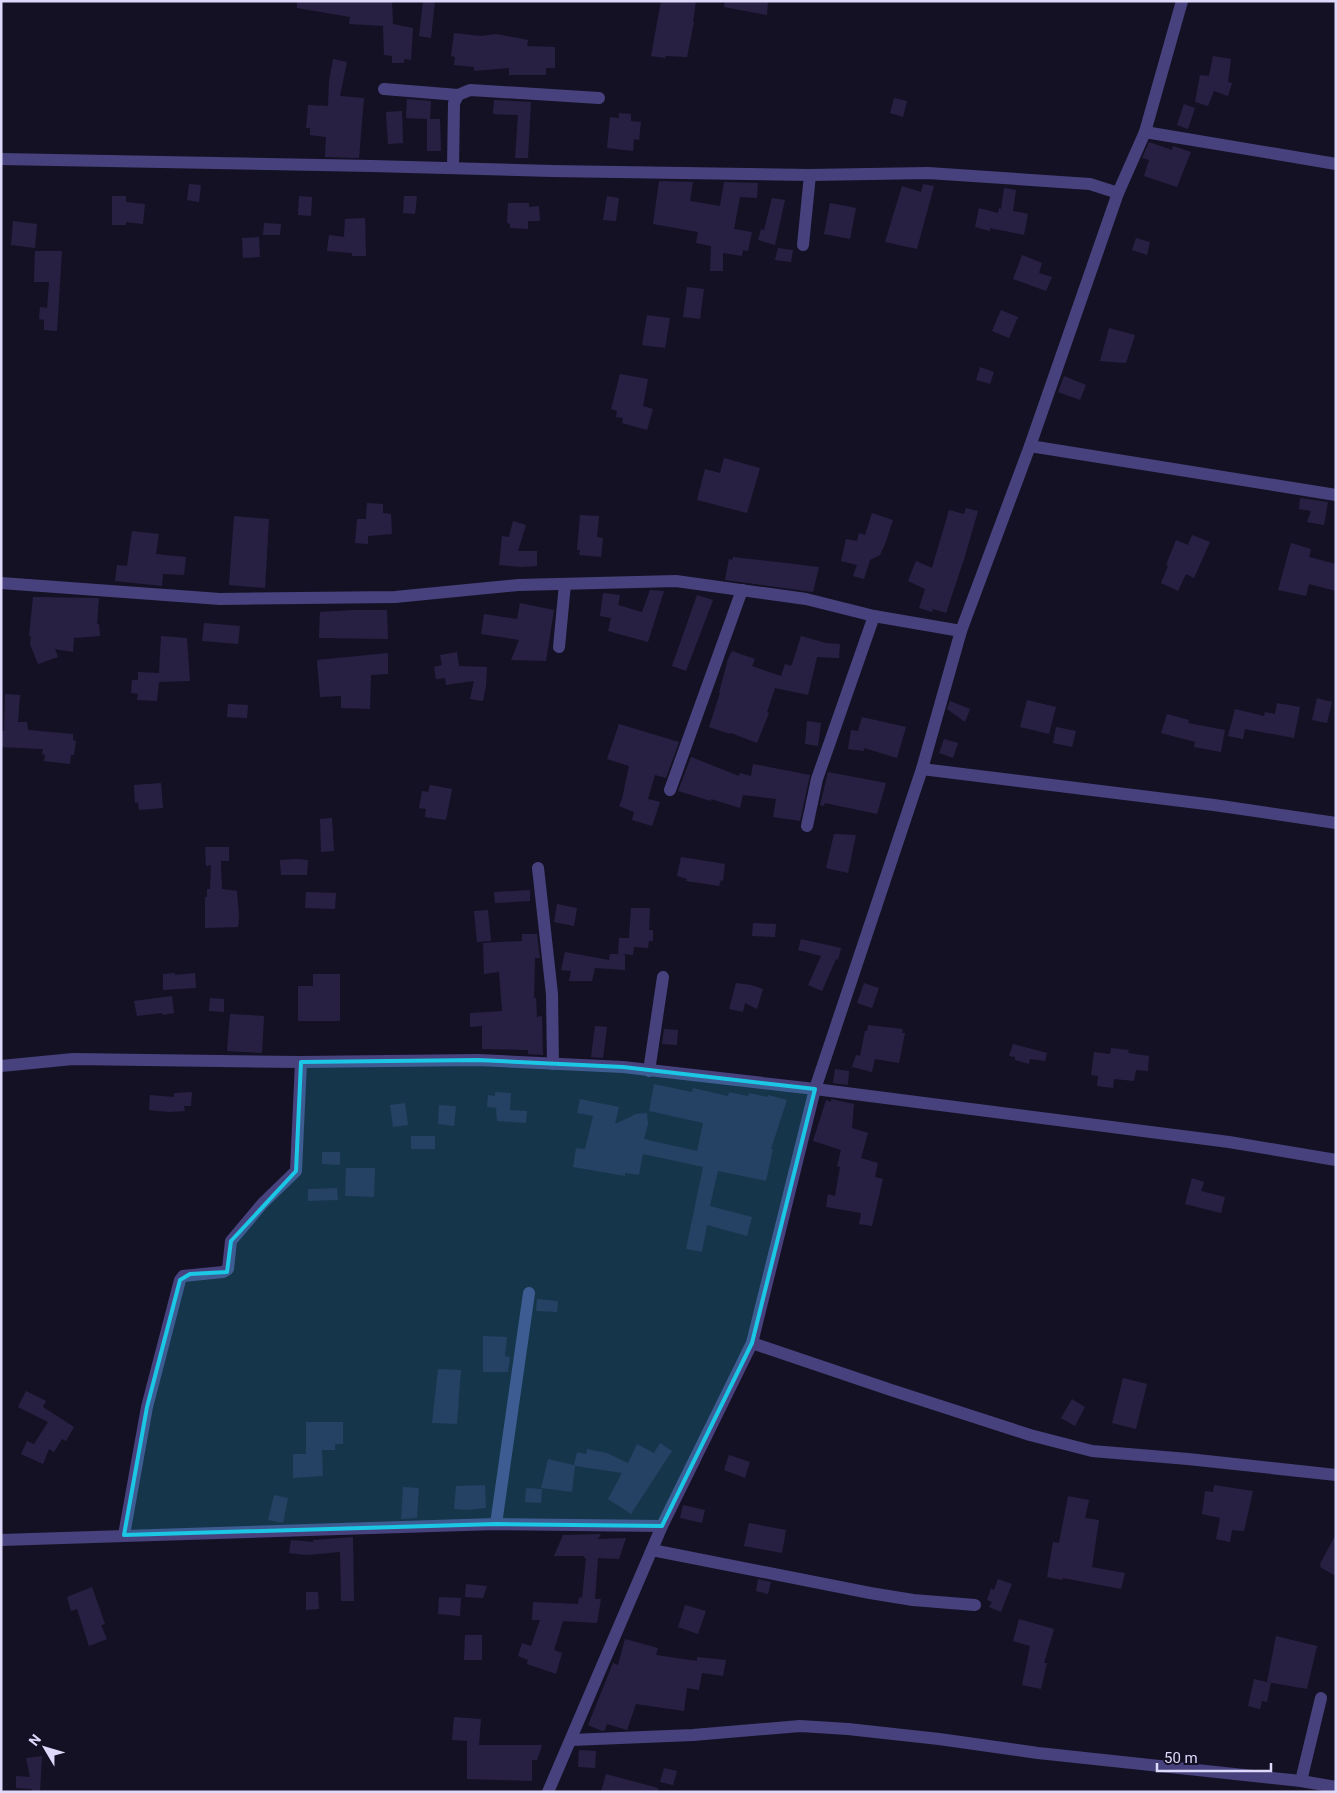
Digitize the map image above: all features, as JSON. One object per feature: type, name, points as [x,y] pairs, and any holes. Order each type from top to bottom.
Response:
[{"type":"street","points":[[548,1792],[662,1526],[752,1342],[816,1089],[922,768],[961,631],[1030,446],[1118,192],[1145,132],[1182,1]]},
{"type":"street","points":[[384,89],[458,95],[470,90],[599,98]]},
{"type":"street","points":[[454,168],[454,103],[458,95]]},
{"type":"street","points":[[1145,132],[1336,164]]},
{"type":"street","points":[[1,160],[810,175],[928,173],[1090,184],[1118,192]]},
{"type":"street","points":[[803,245],[810,175]]},
{"type":"street","points":[[1030,446],[1336,495]]},
{"type":"street","points":[[1,583],[220,599],[395,598],[518,585],[676,581],[806,599],[874,616],[961,631]]},
{"type":"street","points":[[559,648],[565,584]]},
{"type":"street","points":[[670,790],[742,590]]},
{"type":"street","points":[[807,826],[817,779],[874,616]]},
{"type":"street","points":[[922,768],[1214,805],[1336,823]]},
{"type":"street","points":[[538,868],[552,994],[553,1064]]},
{"type":"street","points":[[649,1071],[663,977]]},
{"type":"street","points":[[1,1066],[74,1059],[301,1062],[478,1060],[623,1067],[816,1089],[1228,1142],[1336,1160]]},
{"type":"street","points":[[124,1535],[147,1407],[180,1280],[183,1276],[223,1272],[228,1269],[231,1241],[263,1203],[296,1171],[301,1062]]},
{"type":"street","points":[[496,1524],[529,1293]]},
{"type":"street","points":[[752,1342],[891,1390],[1030,1434],[1092,1451],[1336,1475]]},
{"type":"street","points":[[1,1540],[496,1524],[662,1526]]},
{"type":"street","points":[[652,1550],[862,1591],[922,1601],[976,1605]]},
{"type":"street","points":[[1301,1781],[1320,1698]]},
{"type":"street","points":[[571,1740],[693,1736],[800,1726],[939,1739],[1038,1753],[1301,1781],[1336,1787]]},
{"type":"highlighted area","points":[[478,1060],[623,1067],[815,1089],[752,1343],[662,1526],[496,1524],[124,1535],[147,1407],[180,1280],[190,1274],[227,1272],[231,1241],[296,1171],[301,1062]]},
{"type":"building","points":[[297,1],[392,1],[393,24],[413,28],[411,60],[404,59],[404,63],[392,63],[392,56],[384,55],[383,26],[349,24],[350,17],[297,8]]},
{"type":"building","points":[[423,1],[435,1],[431,38],[419,36]]},
{"type":"building","points":[[661,1],[696,1],[687,57],[666,56],[665,58],[651,56]]},
{"type":"building","points":[[725,1],[768,1],[767,15],[724,7]]},
{"type":"building","points":[[454,33],[481,36],[496,34],[528,40],[527,46],[555,47],[555,68],[546,68],[546,75],[509,75],[509,68],[474,71],[474,67],[454,65],[455,57],[451,56]]},
{"type":"building","points":[[1213,56],[1231,59],[1228,82],[1232,83],[1228,96],[1214,91],[1208,106],[1195,102],[1200,75],[1209,76]]},
{"type":"building","points":[[333,59],[347,62],[340,96],[364,98],[359,158],[325,157],[326,137],[310,135],[310,128],[306,128],[308,105],[328,106],[329,81]]},
{"type":"building","points":[[894,98],[907,101],[903,117],[890,113]]},
{"type":"building","points":[[407,99],[431,101],[430,119],[440,119],[441,151],[427,151],[427,119],[406,118]]},
{"type":"building","points":[[494,100],[531,102],[528,158],[515,158],[518,115],[493,114]]},
{"type":"building","points":[[1184,104],[1195,108],[1188,129],[1177,125]]},
{"type":"building","points":[[402,111],[403,143],[388,144],[386,112]]},
{"type":"building","points":[[619,113],[631,114],[631,121],[641,122],[639,140],[634,139],[633,151],[607,148],[610,117],[619,118]]},
{"type":"building","points":[[1149,142],[1172,150],[1173,146],[1191,152],[1177,187],[1144,176],[1149,160],[1142,158]]},
{"type":"building","points":[[659,181],[693,182],[690,201],[720,206],[724,182],[758,183],[757,198],[740,197],[734,229],[752,232],[748,251],[743,250],[742,256],[723,253],[723,271],[710,271],[711,246],[696,243],[698,232],[653,224]]},
{"type":"building","points":[[189,184],[201,185],[199,202],[187,200]]},
{"type":"building","points":[[923,184],[934,186],[917,249],[885,242],[902,186],[921,192]]},
{"type":"building","points":[[1004,188],[1016,190],[1013,211],[1028,214],[1024,235],[990,228],[990,231],[975,227],[979,208],[998,213],[999,208],[1001,209]]},
{"type":"building","points":[[112,196],[126,196],[126,202],[145,204],[143,224],[126,222],[126,225],[112,225]]},
{"type":"building","points":[[299,196],[312,197],[311,216],[298,215]]},
{"type":"building","points":[[404,196],[417,196],[415,214],[403,213]]},
{"type":"building","points":[[607,196],[619,198],[616,221],[603,220]]},
{"type":"building","points":[[772,198],[785,200],[775,245],[758,240],[761,229],[764,230]]},
{"type":"building","points":[[508,203],[529,203],[529,207],[539,206],[540,221],[528,221],[528,229],[510,228],[510,224],[507,223]]},
{"type":"building","points":[[830,203],[856,208],[850,239],[824,234]]},
{"type":"building","points":[[365,218],[366,256],[352,256],[352,253],[327,251],[329,235],[344,237],[345,219]]},
{"type":"building","points":[[13,221],[37,224],[35,248],[11,245]]},
{"type":"building","points":[[264,223],[281,224],[280,235],[263,235]]},
{"type":"building","points":[[259,237],[260,257],[243,258],[242,238]]},
{"type":"building","points":[[1136,238],[1150,242],[1147,255],[1132,250]]},
{"type":"building","points":[[778,248],[793,250],[791,262],[775,260]]},
{"type":"building","points":[[35,251],[62,251],[57,331],[44,330],[44,320],[39,319],[40,307],[47,308],[49,282],[34,282]]},
{"type":"building","points":[[1022,255],[1042,263],[1039,273],[1052,277],[1046,291],[1013,279]]},
{"type":"building","points":[[687,287],[704,289],[700,319],[683,317]]},
{"type":"building","points":[[1001,310],[1018,317],[1009,338],[992,331]]},
{"type":"building","points":[[647,315],[670,318],[665,348],[642,345]]},
{"type":"building","points":[[1109,328],[1135,335],[1126,363],[1100,361]]},
{"type":"building","points":[[980,367],[994,372],[990,384],[976,380]]},
{"type":"building","points":[[620,374],[648,379],[643,406],[653,409],[647,430],[622,423],[623,418],[616,417],[617,411],[611,409]]},
{"type":"building","points":[[1064,376],[1086,385],[1080,400],[1058,392]]},
{"type":"building","points":[[724,458],[760,468],[747,513],[697,500],[705,469],[720,473]]},
{"type":"building","points":[[1300,498],[1328,502],[1324,525],[1307,522],[1311,511],[1299,509]]},
{"type":"building","points":[[367,503],[383,504],[383,513],[391,514],[392,534],[368,536],[368,544],[355,543],[357,519],[366,519]]},
{"type":"building","points":[[966,508],[978,511],[946,613],[933,609],[932,612],[919,608],[925,589],[908,581],[916,561],[932,568],[949,510],[964,514]]},
{"type":"building","points":[[872,513],[893,520],[880,555],[870,560],[864,579],[853,576],[857,565],[841,561],[846,539],[857,541],[859,533],[865,535]]},
{"type":"building","points":[[580,515],[599,516],[597,537],[603,538],[601,557],[579,555],[580,550],[577,550]]},
{"type":"building","points":[[234,516],[269,519],[265,588],[229,585]]},
{"type":"building","points":[[513,521],[526,525],[518,551],[537,551],[537,566],[499,565],[502,536],[509,537]]},
{"type":"building","points":[[132,531],[159,534],[156,554],[186,557],[184,575],[163,574],[162,586],[115,581],[117,565],[127,566]]},
{"type":"building","points":[[1192,535],[1210,542],[1194,578],[1186,574],[1178,591],[1161,583],[1176,540],[1188,545]]},
{"type":"building","points":[[1291,543],[1311,549],[1309,557],[1336,564],[1336,591],[1309,584],[1306,596],[1278,590]]},
{"type":"building","points":[[733,557],[819,567],[813,592],[725,580],[729,559],[732,560]]},
{"type":"building","points":[[650,590],[664,591],[648,642],[608,631],[611,618],[600,616],[603,593],[620,595],[618,605],[642,612]]},
{"type":"building","points":[[697,595],[713,600],[686,671],[672,666]]},
{"type":"building","points":[[33,597],[99,598],[97,624],[99,624],[100,636],[74,638],[73,652],[55,649],[58,657],[38,664],[30,644],[31,636],[29,636]]},
{"type":"building","points":[[520,603],[554,610],[546,661],[511,660],[519,640],[481,634],[484,614],[517,619]]},
{"type":"building","points":[[387,610],[388,639],[319,638],[320,612]]},
{"type":"building","points":[[204,623],[240,626],[238,644],[202,641]]},
{"type":"building","points":[[161,636],[187,638],[190,681],[159,682],[157,701],[137,700],[138,694],[131,693],[132,680],[138,680],[138,672],[159,673]]},
{"type":"building","points":[[801,636],[826,643],[840,644],[839,658],[817,657],[808,695],[775,688],[767,712],[769,713],[757,743],[709,727],[728,659],[732,651],[755,659],[752,666],[781,676],[785,664],[791,666],[792,664]]},
{"type":"building","points":[[457,652],[459,666],[487,667],[483,701],[470,699],[474,681],[446,685],[445,678],[436,679],[434,667],[442,665],[440,655]]},
{"type":"building","points":[[388,653],[388,674],[371,675],[370,709],[341,708],[341,696],[320,697],[317,660]]},
{"type":"building","points":[[5,694],[20,695],[18,722],[27,722],[28,730],[73,734],[73,740],[76,741],[74,755],[71,755],[70,764],[44,761],[43,749],[1,747],[1,731],[4,731]]},
{"type":"building","points":[[1317,698],[1332,702],[1327,723],[1312,720]]},
{"type":"building","points":[[1027,700],[1056,707],[1049,734],[1020,727]]},
{"type":"building","points":[[950,701],[970,709],[965,722],[947,709]]},
{"type":"building","points":[[1277,703],[1300,707],[1294,738],[1245,729],[1243,739],[1228,736],[1235,709],[1264,716],[1265,712],[1275,714]]},
{"type":"building","points":[[228,704],[248,705],[247,718],[227,717]]},
{"type":"building","points":[[1167,714],[1189,720],[1188,723],[1225,730],[1221,752],[1194,747],[1195,742],[1161,733]]},
{"type":"building","points":[[862,717],[906,727],[897,758],[864,748],[864,751],[848,749],[851,730],[858,731]]},
{"type":"building","points":[[807,721],[821,723],[818,746],[805,744]]},
{"type":"building","points":[[619,724],[679,742],[666,778],[655,775],[648,799],[660,802],[652,826],[632,820],[634,812],[619,806],[629,766],[607,759]]},
{"type":"building","points":[[1056,727],[1076,731],[1072,747],[1053,743]]},
{"type":"building","points":[[944,739],[958,743],[953,758],[939,753]]},
{"type":"building","points":[[691,757],[739,776],[740,773],[751,776],[753,764],[810,775],[800,821],[773,817],[776,799],[743,795],[740,808],[678,791]]},
{"type":"building","points":[[828,772],[886,783],[877,814],[825,803],[824,806],[820,805]]},
{"type":"building","points":[[161,783],[163,808],[139,810],[138,802],[135,803],[134,785]]},
{"type":"building","points":[[430,785],[452,789],[446,820],[425,817],[426,809],[419,808],[422,791],[428,792]]},
{"type":"building","points":[[332,818],[334,851],[321,852],[320,819]]},
{"type":"building","points":[[834,834],[856,835],[848,873],[826,868]]},
{"type":"building","points":[[205,847],[229,847],[229,861],[221,861],[222,889],[237,891],[238,927],[205,928],[205,897],[207,897],[207,889],[210,889],[211,865],[206,866]]},
{"type":"building","points":[[681,857],[725,864],[723,881],[721,880],[719,886],[686,881],[687,879],[677,876]]},
{"type":"building","points":[[280,860],[308,860],[307,875],[281,875]]},
{"type":"building","points":[[530,890],[530,901],[495,903],[494,892]]},
{"type":"building","points":[[306,892],[336,893],[335,909],[305,908]]},
{"type":"building","points":[[557,904],[577,908],[574,926],[554,922]]},
{"type":"building","points":[[631,908],[650,908],[649,930],[653,930],[653,941],[649,941],[648,948],[634,947],[633,955],[622,954],[625,955],[625,970],[595,968],[592,981],[569,981],[571,971],[561,970],[565,952],[609,960],[610,954],[618,954],[619,938],[629,938]]},
{"type":"building","points":[[488,910],[491,941],[477,942],[474,911]]},
{"type":"building","points":[[753,923],[776,924],[775,937],[752,936]]},
{"type":"building","points":[[522,934],[537,934],[540,958],[535,958],[534,998],[536,998],[537,1017],[542,1016],[543,1055],[528,1054],[528,1050],[482,1049],[482,1026],[470,1027],[470,1013],[502,1011],[499,972],[484,974],[483,943],[522,941]]},
{"type":"building","points":[[801,939],[841,948],[838,960],[836,959],[822,991],[808,985],[821,956],[798,950]]},
{"type":"building","points":[[175,973],[175,975],[195,973],[196,988],[163,990],[163,974]]},
{"type":"building","points":[[313,974],[340,974],[340,1021],[298,1021],[298,986],[313,986]]},
{"type":"building","points":[[736,983],[763,989],[757,1009],[745,1003],[743,1012],[729,1009]]},
{"type":"building","points":[[864,983],[879,988],[872,1008],[857,1003]]},
{"type":"building","points":[[172,996],[174,1013],[137,1016],[134,1001]]},
{"type":"building","points":[[210,998],[224,999],[224,1012],[209,1011]]},
{"type":"building","points":[[230,1014],[264,1016],[262,1053],[227,1051]]},
{"type":"building","points":[[868,1025],[903,1029],[902,1033],[905,1033],[899,1063],[875,1059],[872,1072],[852,1067],[856,1055],[860,1056]]},
{"type":"building","points":[[595,1026],[607,1027],[603,1058],[591,1057]]},
{"type":"building","points":[[664,1029],[678,1030],[677,1045],[662,1044]]},
{"type":"building","points":[[1013,1044],[1047,1053],[1045,1061],[1030,1059],[1029,1064],[1015,1060],[1015,1057],[1009,1056]]},
{"type":"building","points":[[1111,1048],[1129,1050],[1128,1053],[1149,1056],[1148,1071],[1136,1070],[1134,1081],[1114,1079],[1113,1088],[1097,1086],[1098,1076],[1091,1075],[1094,1052],[1110,1054]]},
{"type":"building","points":[[835,1069],[849,1071],[848,1085],[833,1083]]},
{"type":"building","points":[[654,1084],[692,1092],[693,1088],[728,1096],[729,1092],[748,1096],[749,1093],[787,1100],[771,1149],[773,1149],[766,1181],[718,1171],[710,1206],[752,1217],[747,1236],[707,1225],[702,1252],[686,1249],[703,1167],[643,1154],[639,1175],[625,1173],[625,1176],[573,1167],[576,1148],[585,1149],[593,1116],[577,1113],[580,1099],[619,1107],[615,1124],[636,1114],[647,1113],[648,1124],[644,1139],[697,1151],[703,1123],[649,1111]]},
{"type":"building","points":[[192,1092],[191,1106],[184,1106],[185,1111],[149,1110],[150,1095],[174,1097],[174,1093]]},
{"type":"building","points":[[495,1092],[511,1093],[510,1110],[527,1111],[526,1123],[497,1121],[496,1108],[487,1107],[488,1095],[495,1096]]},
{"type":"building","points":[[831,1099],[854,1104],[852,1128],[868,1133],[861,1158],[878,1163],[875,1177],[883,1179],[872,1226],[859,1224],[861,1213],[826,1207],[828,1194],[835,1196],[840,1167],[837,1166],[841,1150],[813,1141],[826,1100],[831,1102]]},
{"type":"building","points":[[405,1103],[408,1125],[393,1127],[390,1105]]},
{"type":"building","points":[[439,1105],[456,1106],[454,1126],[438,1124]]},
{"type":"building","points":[[411,1136],[435,1136],[435,1149],[411,1149]]},
{"type":"building","points":[[322,1152],[340,1152],[340,1165],[322,1164]]},
{"type":"building","points":[[346,1168],[375,1168],[374,1197],[345,1196]]},
{"type":"building","points":[[1192,1178],[1204,1182],[1201,1191],[1225,1197],[1221,1213],[1185,1204]]},
{"type":"building","points":[[337,1188],[338,1200],[308,1201],[308,1189]]},
{"type":"building","points":[[537,1299],[558,1301],[557,1312],[536,1311]]},
{"type":"building","points":[[483,1336],[507,1337],[505,1356],[510,1357],[508,1372],[483,1372]]},
{"type":"building","points":[[438,1369],[461,1370],[457,1424],[432,1423]]},
{"type":"building","points":[[1123,1378],[1147,1384],[1136,1429],[1112,1423]]},
{"type":"building","points":[[26,1391],[46,1401],[43,1407],[74,1427],[66,1441],[62,1439],[54,1452],[49,1449],[43,1464],[21,1454],[27,1441],[34,1444],[48,1422],[18,1407]]},
{"type":"building","points":[[1072,1399],[1085,1407],[1075,1426],[1061,1418]]},
{"type":"building","points":[[306,1422],[343,1422],[343,1444],[335,1444],[335,1450],[322,1450],[323,1476],[293,1478],[293,1454],[306,1454]]},
{"type":"building","points":[[660,1443],[672,1451],[631,1514],[608,1499],[622,1473],[575,1466],[572,1492],[541,1488],[548,1459],[574,1465],[577,1452],[586,1454],[587,1449],[607,1453],[628,1463],[637,1444],[654,1453]]},
{"type":"building","points":[[729,1455],[750,1462],[745,1478],[724,1470]]},
{"type":"building","points":[[485,1485],[486,1508],[454,1509],[456,1486]]},
{"type":"building","points":[[1214,1485],[1253,1491],[1244,1531],[1232,1530],[1230,1542],[1216,1539],[1220,1518],[1202,1514],[1205,1491],[1213,1492]]},
{"type":"building","points":[[403,1487],[419,1488],[417,1518],[401,1519]]},
{"type":"building","points":[[526,1488],[542,1489],[541,1503],[525,1502]]},
{"type":"building","points":[[274,1495],[288,1498],[283,1523],[268,1520]]},
{"type":"building","points":[[1068,1496],[1089,1500],[1085,1518],[1099,1520],[1092,1567],[1125,1573],[1121,1589],[1063,1578],[1062,1580],[1047,1577],[1053,1542],[1059,1543]]},
{"type":"building","points":[[683,1505],[705,1510],[702,1523],[680,1518]]},
{"type":"building","points":[[749,1523],[786,1530],[782,1553],[744,1546]]},
{"type":"building","points":[[601,1534],[598,1539],[626,1538],[619,1559],[598,1558],[595,1599],[601,1599],[597,1623],[563,1621],[554,1650],[562,1653],[556,1674],[527,1664],[528,1660],[518,1656],[522,1643],[531,1646],[540,1620],[532,1620],[533,1602],[578,1604],[579,1597],[582,1598],[586,1558],[584,1556],[554,1556],[563,1535]]},
{"type":"building","points":[[1336,1534],[1336,1576],[1320,1567],[1320,1564]]},
{"type":"building","points":[[353,1537],[354,1601],[341,1601],[340,1552],[307,1555],[289,1553],[291,1540],[313,1542],[313,1540]]},
{"type":"building","points":[[758,1579],[771,1582],[768,1594],[756,1591]]},
{"type":"building","points":[[998,1579],[1012,1584],[1001,1612],[989,1607],[992,1602],[987,1600],[991,1588],[994,1590]]},
{"type":"building","points":[[466,1584],[487,1586],[483,1598],[465,1597]]},
{"type":"building","points":[[92,1587],[105,1624],[101,1625],[107,1639],[89,1646],[77,1609],[71,1611],[67,1597]]},
{"type":"building","points":[[306,1592],[318,1592],[319,1609],[306,1610]]},
{"type":"building","points":[[439,1597],[461,1598],[460,1616],[438,1614]]},
{"type":"building","points":[[685,1605],[706,1611],[698,1634],[678,1627]]},
{"type":"building","points":[[1019,1619],[1054,1629],[1044,1663],[1047,1663],[1041,1689],[1022,1685],[1030,1646],[1013,1641]]},
{"type":"building","points":[[465,1635],[482,1635],[482,1660],[464,1660]]},
{"type":"building","points":[[1276,1636],[1317,1646],[1307,1689],[1267,1682]]},
{"type":"building","points":[[625,1639],[658,1648],[656,1655],[697,1661],[697,1657],[726,1660],[723,1676],[702,1673],[699,1690],[687,1688],[684,1711],[636,1704],[627,1730],[607,1724],[605,1730],[602,1731],[588,1725],[613,1663],[618,1665]]},
{"type":"building","points":[[1254,1679],[1271,1683],[1267,1702],[1262,1701],[1260,1709],[1248,1706]]},
{"type":"building","points":[[454,1717],[481,1719],[479,1745],[542,1745],[537,1760],[532,1760],[532,1781],[467,1779],[467,1741],[452,1740]]},
{"type":"building","points":[[579,1750],[596,1751],[595,1768],[578,1767]]},
{"type":"building","points":[[42,1756],[40,1792],[33,1792],[32,1789],[16,1788],[16,1776],[30,1777],[26,1758]]},
{"type":"building","points":[[664,1768],[677,1771],[673,1785],[660,1782]]},
{"type":"building","points":[[606,1774],[658,1788],[658,1792],[601,1792]]}]
